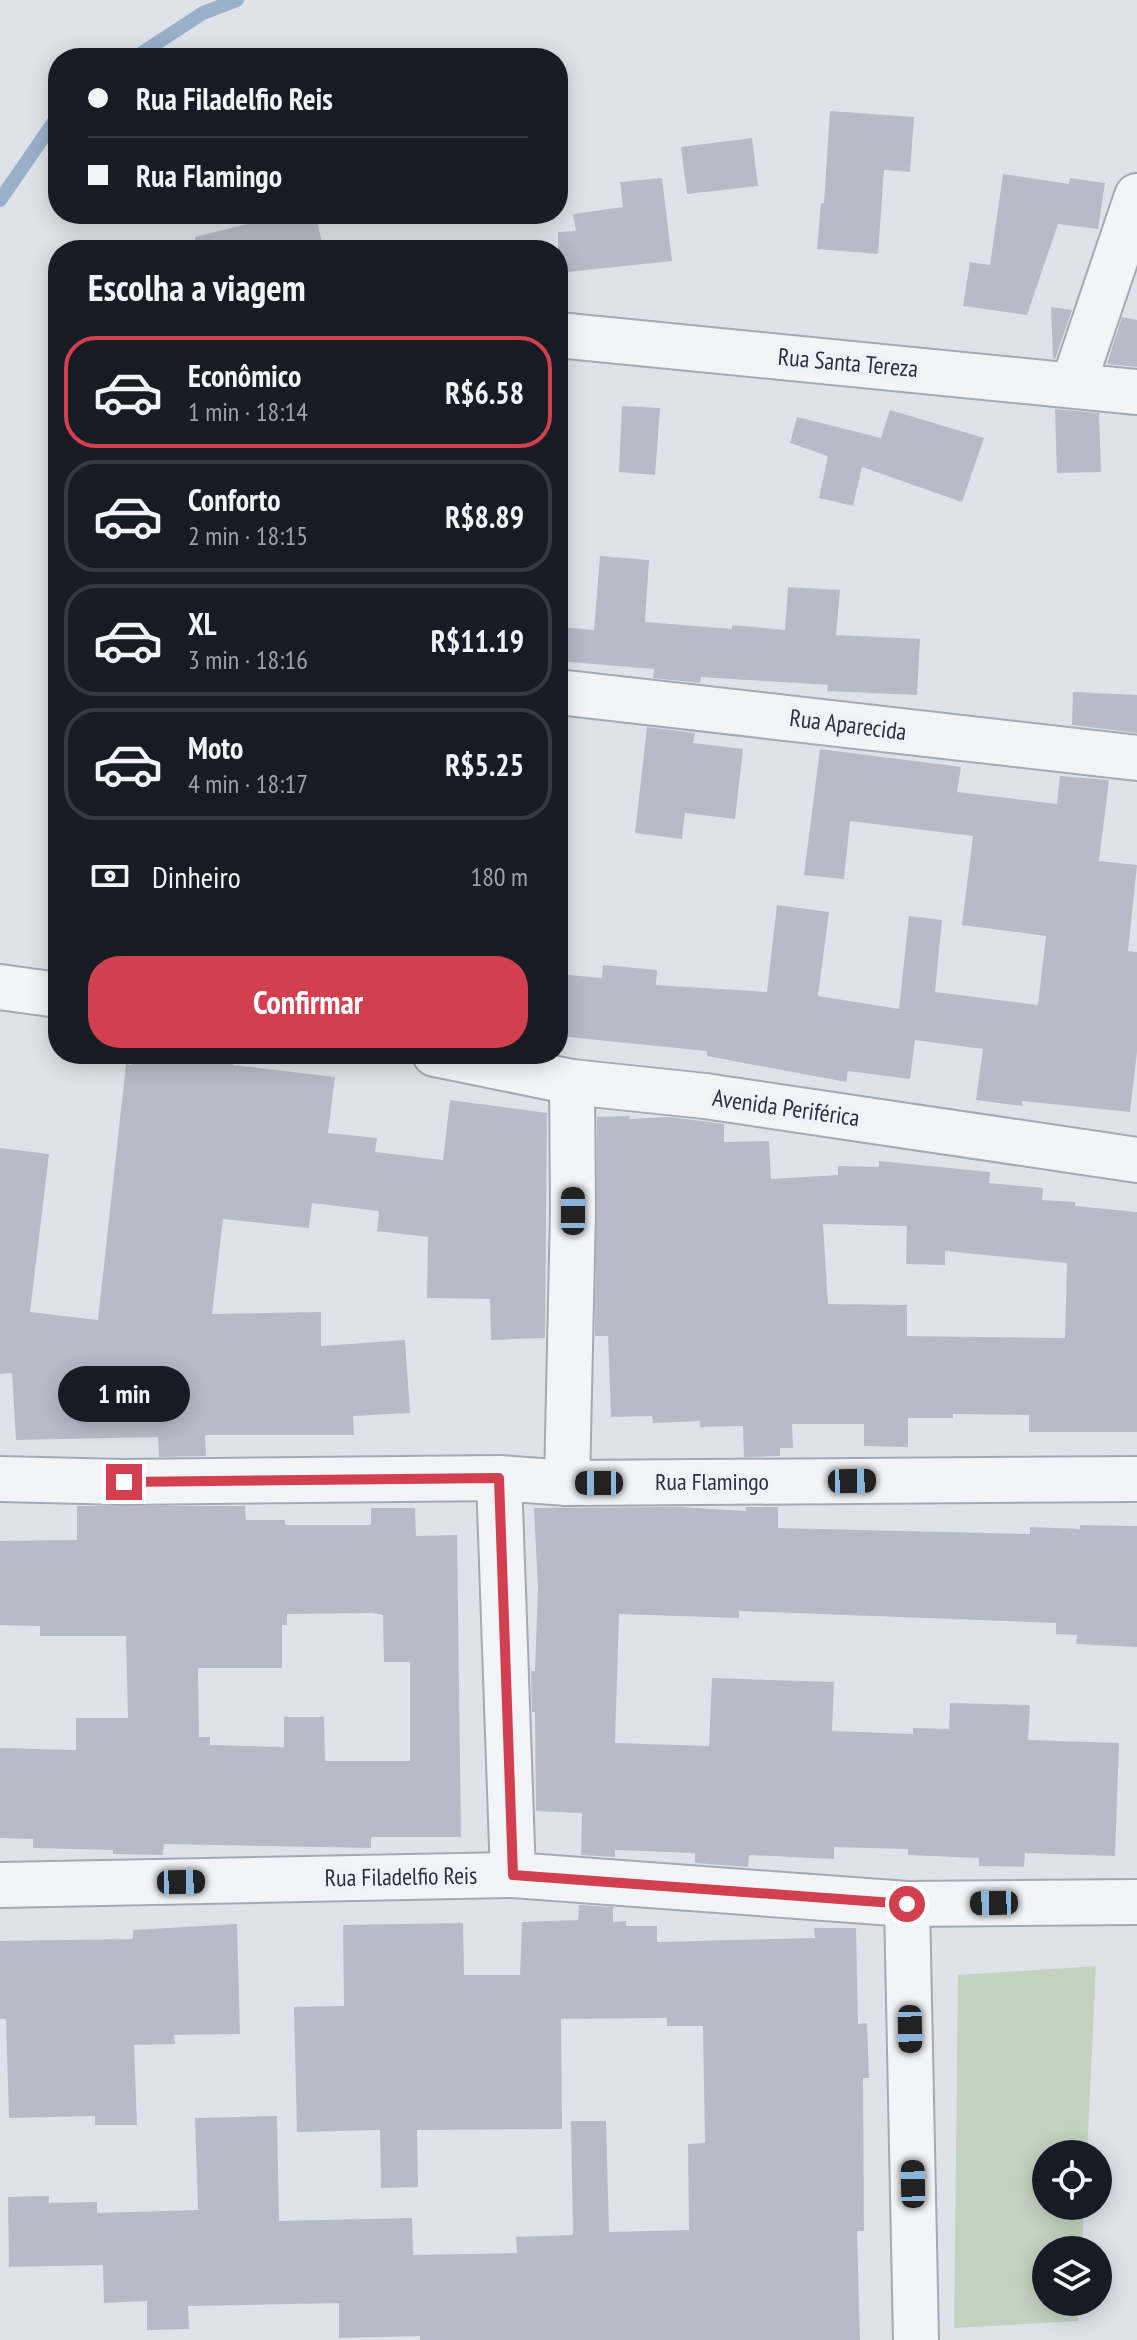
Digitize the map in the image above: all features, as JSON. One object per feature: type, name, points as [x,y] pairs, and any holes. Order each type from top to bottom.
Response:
[{"type":"street","points":[[1073,385],[1137,196]]},
{"type":"street","name":"Rua Santa Tereza","points":[[568,336],[1137,392]]},
{"type":"street","name":"Rua Aparecida","points":[[568,693],[1137,758]]},
{"type":"street","points":[[0,987],[48,994]]},
{"type":"street","name":"Avenida Periférica","points":[[484,1064],[572,1082],[705,1096],[1137,1160]]},
{"type":"street","points":[[567,1483],[573,1211],[572,1082]]},
{"type":"street","points":[[499,1478],[513,1875]]},
{"type":"street","name":"Rua Flamingo","points":[[0,1479],[124,1482],[499,1478],[567,1483],[1137,1479]]},
{"type":"street","name":"Rua Filadelfio Reis","points":[[0,1885],[513,1875],[907,1904],[1137,1902]]},
{"type":"street","points":[[907,1904],[916,2340]]},
{"type":"green space","points":[[1096,1966],[1088,2140],[1032,2140],[1032,2220],[1083,2220],[1083,2236],[1032,2236],[1032,2316],[1078,2316],[1078,2321],[954,2328],[958,1975]]},
{"type":"building","points":[[830,111],[914,117],[910,172],[884,170],[878,254],[817,249],[821,203],[824,203]]},
{"type":"building","points":[[752,138],[758,186],[687,194],[681,147]]},
{"type":"building","points":[[1003,174],[1069,184],[1070,178],[1105,183],[1098,229],[1058,224],[1027,315],[963,306],[970,262],[990,265]]},
{"type":"building","points":[[662,178],[672,261],[568,272],[568,240],[558,240],[558,232],[576,231],[573,214],[623,207],[620,182]]},
{"type":"building","points":[[247,224],[318,224],[322,240],[195,240],[195,237]]},
{"type":"building","points":[[1051,307],[1072,310],[1055,359],[1053,359]]},
{"type":"building","points":[[1122,317],[1137,320],[1137,367],[1107,364]]},
{"type":"building","points":[[622,406],[660,408],[655,475],[619,472]]},
{"type":"building","points":[[1055,409],[1099,413],[1101,472],[1057,473]]},
{"type":"building","points":[[890,410],[984,438],[962,502],[862,467],[853,506],[819,498],[828,456],[790,443],[797,417],[881,438]]},
{"type":"building","points":[[600,556],[649,560],[645,622],[785,630],[788,587],[840,590],[836,635],[920,639],[917,695],[827,691],[828,685],[701,677],[700,683],[653,678],[654,669],[568,662],[568,628],[594,630]]},
{"type":"building","points":[[1073,692],[1137,695],[1137,733],[1072,725]]},
{"type":"building","points":[[647,727],[695,733],[693,743],[743,749],[735,819],[685,813],[682,839],[635,833]]},
{"type":"building","points":[[820,749],[961,767],[957,792],[1057,804],[1060,776],[1109,780],[1099,861],[1137,865],[1128,951],[1137,952],[1137,1052],[1130,1112],[1022,1101],[1022,1106],[976,1100],[983,1049],[915,1040],[910,1079],[848,1071],[846,1082],[707,1056],[707,1051],[568,1037],[568,975],[602,978],[603,965],[657,970],[656,985],[767,992],[777,905],[829,912],[818,996],[899,1009],[909,916],[942,920],[935,992],[1038,1005],[1046,936],[962,925],[973,836],[850,821],[844,879],[804,875]]},
{"type":"building","points":[[126,1064],[233,1064],[335,1077],[328,1133],[377,1138],[375,1152],[443,1160],[450,1100],[547,1113],[545,1338],[491,1340],[490,1299],[427,1298],[428,1237],[377,1231],[379,1211],[312,1203],[309,1228],[223,1219],[212,1314],[321,1312],[321,1346],[405,1340],[410,1413],[353,1416],[354,1435],[205,1435],[206,1456],[159,1457],[158,1437],[16,1440],[12,1373],[0,1374],[0,1148],[49,1154],[30,1312],[98,1320]]},
{"type":"building","points":[[597,1117],[670,1117],[724,1124],[724,1142],[769,1141],[771,1179],[838,1175],[838,1166],[879,1167],[879,1161],[990,1172],[989,1183],[1043,1188],[1042,1200],[1137,1212],[1137,1432],[1029,1432],[1029,1415],[953,1414],[953,1418],[908,1418],[908,1447],[864,1446],[864,1424],[792,1424],[793,1448],[780,1448],[780,1456],[744,1457],[743,1426],[700,1427],[700,1421],[653,1423],[652,1416],[611,1417],[608,1336],[595,1336]],"holes":[[[823,1224],[907,1226],[906,1264],[945,1265],[945,1251],[1067,1263],[1065,1338],[907,1336],[907,1305],[828,1304]]]},
{"type":"building","points":[[77,1506],[245,1506],[246,1520],[285,1520],[285,1525],[371,1525],[371,1508],[415,1508],[416,1536],[457,1535],[461,1837],[371,1837],[371,1848],[164,1844],[163,1855],[33,1848],[33,1839],[0,1838],[0,1748],[76,1750],[76,1718],[128,1718],[126,1636],[40,1636],[40,1626],[0,1625],[0,1541],[77,1540]],"holes":[[[287,1614],[383,1615],[384,1662],[410,1662],[410,1761],[325,1761],[324,1717],[284,1717],[284,1747],[210,1745],[210,1737],[199,1737],[198,1668],[282,1668],[282,1625],[287,1625]]]},
{"type":"building","points":[[680,1507],[746,1511],[746,1507],[778,1507],[778,1528],[1030,1534],[1030,1527],[1080,1529],[1080,1525],[1137,1526],[1137,1647],[1076,1644],[1077,1635],[1056,1634],[1056,1623],[739,1611],[739,1618],[619,1614],[615,1743],[709,1746],[712,1678],[834,1682],[832,1731],[913,1734],[913,1728],[949,1729],[950,1703],[1030,1705],[1028,1740],[1119,1743],[1115,1856],[1025,1853],[1024,1867],[979,1866],[979,1858],[908,1855],[908,1849],[834,1847],[834,1859],[749,1855],[748,1867],[695,1863],[695,1853],[615,1850],[615,1857],[581,1855],[582,1813],[536,1811],[535,1712],[532,1712],[531,1671],[535,1671],[538,1589],[534,1508]]},
{"type":"building","points":[[579,1905],[613,1907],[613,1922],[626,1921],[626,1926],[657,1926],[657,1942],[815,1938],[814,1928],[856,1928],[858,2024],[867,2023],[869,2078],[863,2078],[864,2231],[857,2231],[860,2340],[339,2338],[339,2303],[188,2306],[189,2329],[147,2330],[147,2301],[104,2303],[103,2265],[9,2267],[8,2197],[49,2196],[49,2203],[97,2202],[97,2213],[198,2210],[195,2118],[277,2116],[279,2221],[412,2218],[413,2255],[517,2253],[516,2237],[573,2235],[571,2121],[606,2121],[609,2232],[689,2230],[688,2144],[705,2143],[703,2026],[667,2026],[667,2018],[561,2019],[562,2129],[417,2130],[418,2187],[381,2188],[380,2130],[297,2132],[294,2007],[344,2006],[343,1925],[463,1923],[464,1975],[520,1975],[522,1922],[578,1920]]},
{"type":"building","points":[[237,1924],[240,2034],[174,2035],[175,2044],[134,2045],[137,2125],[95,2125],[95,2116],[9,2118],[6,2019],[0,2019],[0,1941],[133,1939],[133,1930]]},
{"type":"waterway","points":[[149,48],[203,13],[237,0]]},
{"type":"waterway","points":[[0,200],[48,130]]},
{"type":"route","points":[[124,1482],[499,1478],[513,1875],[907,1904]]}]
